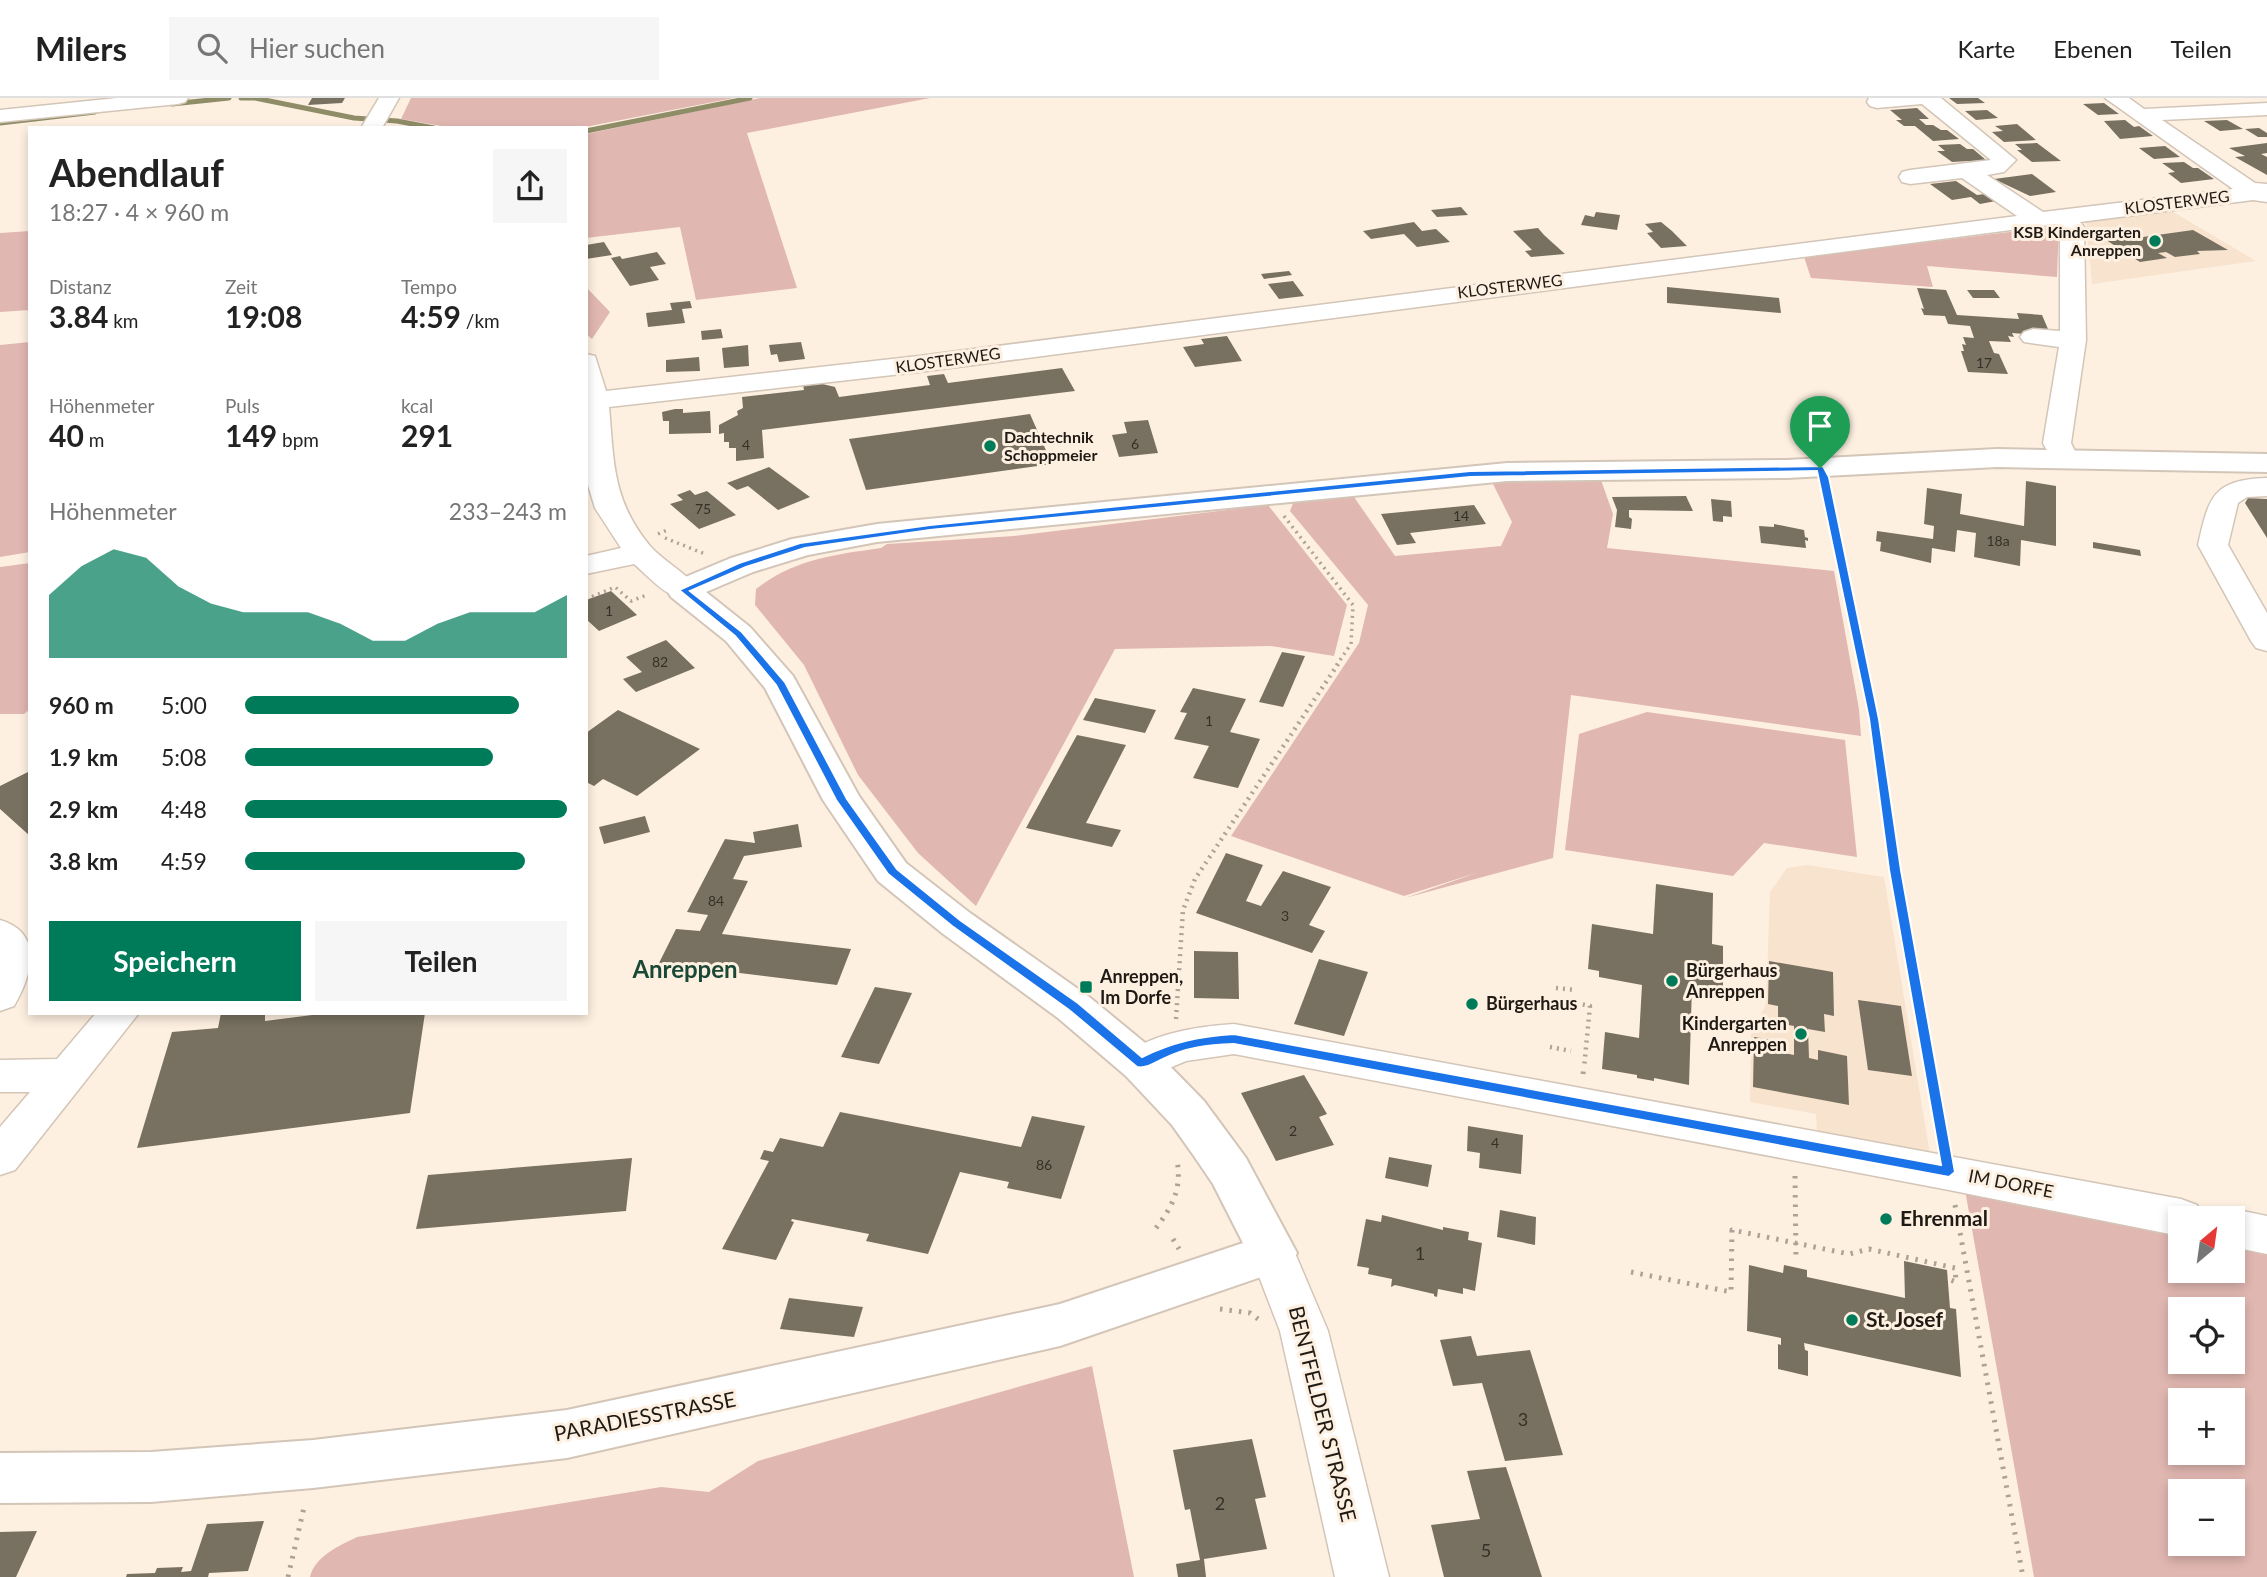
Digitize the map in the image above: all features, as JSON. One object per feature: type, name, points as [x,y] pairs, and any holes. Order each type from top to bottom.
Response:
[{"type":"main road","points":[[667,592],[803,545],[866,535],[1507,472],[1820,468],[1997,458],[2267,463]]},
{"type":"main road","points":[[667,592],[738,634],[781,684],[842,800],[892,872],[956,923],[1073,1007],[1158,1056],[1188,1113],[1230,1171],[1273,1253]]},
{"type":"main road","name":"PARADIESSTRASSE","points":[[0,1478],[151,1477],[313,1464],[567,1434],[704,1406],[1060,1325],[1273,1253]]},
{"type":"street","points":[[0,116],[178,98]]},
{"type":"street","points":[[1877,102],[1920,98]]},
{"type":"street","points":[[1910,177],[1996,167],[2005,160],[1928,98]]},
{"type":"street","name":"KLOSTERWEG","points":[[2115,98],[2263,193]]},
{"type":"street","points":[[2140,115],[2267,109]]},
{"type":"street","points":[[1966,171],[2050,218],[2071,226],[2073,340],[2057,443],[2064,458]]},
{"type":"street","name":"KLOSTERWEG","points":[[595,400],[919,364],[1262,317],[2263,193]]},
{"type":"street","points":[[2033,337],[2073,340]]},
{"type":"street","points":[[588,370],[595,400],[605,497],[610,508],[651,543],[667,592]]},
{"type":"street","points":[[2267,487],[2242,487],[2230,491],[2223,501],[2213,545],[2267,641]]},
{"type":"street","points":[[588,564],[651,543]]},
{"type":"street","points":[[0,934],[15,952],[0,996]]},
{"type":"street","points":[[0,1158],[117,1015]]},
{"type":"street","name":"IM DORFE","points":[[1158,1056],[1204,1040],[1234,1039],[2168,1215]]},
{"type":"street","points":[[0,1076],[68,1075]]},
{"type":"street","points":[[2245,1230],[2267,1235]]},
{"type":"street","name":"BENTFELDER STRASSE","points":[[1273,1253],[1304,1331],[1362,1577]]},
{"type":"path","points":[[1820,468],[1874,719],[1895,870],[2022,1577]]},
{"type":"path","points":[[1158,1056],[1183,910],[1188,896],[1238,812],[1351,644],[1353,605],[1287,523],[1283,514],[1283,492]]},
{"type":"path","points":[[651,543],[667,530]]},
{"type":"path","points":[[588,598],[615,587],[631,601],[667,592]]},
{"type":"path","points":[[1556,988],[1576,990]]},
{"type":"path","points":[[1550,1047],[1571,1051]]},
{"type":"path","points":[[1631,1272],[1731,1292],[1732,1230],[1849,1254],[1869,1249],[1955,1268],[1956,1282],[1948,1279]]},
{"type":"path","points":[[1796,1243],[1796,1260]]},
{"type":"path","points":[[288,1577],[313,1464]]},
{"type":"shaded area","points":[[411,98],[734,98],[588,126],[441,126],[401,119]]},
{"type":"shaded area","points":[[760,98],[930,98],[747,133],[797,288],[696,300],[680,227],[588,238],[588,134]]},
{"type":"shaded area","name":"KSB Kindergarten Anreppen","points":[[2170,210],[2256,261],[2092,284],[2086,221]]},
{"type":"shaded area","points":[[2059,226],[2057,277],[1927,266],[1933,287],[1811,278],[1804,257]]},
{"type":"shaded area","points":[[28,231],[28,310],[0,312],[0,233]]},
{"type":"shaded area","points":[[588,289],[610,312],[592,339],[588,336]]},
{"type":"shaded area","points":[[28,342],[28,552],[0,557],[0,345]]},
{"type":"shaded area","points":[[1491,480],[1601,480],[1613,514],[1607,548],[1834,571],[1859,709],[1861,736],[1571,695],[1553,858],[1405,898],[1479,872],[1404,896],[1231,836],[1359,643],[1368,605],[1290,511],[1294,501],[1354,497],[1395,556],[1501,546],[1512,522]]},
{"type":"shaded area","points":[[1268,505],[1347,605],[1334,656],[1271,646],[1115,649],[976,906],[918,853],[858,775],[804,665],[755,605],[756,589],[785,571],[815,560],[881,548],[887,544],[1014,536]]},
{"type":"shaded area","points":[[28,563],[28,711],[24,714],[0,714],[0,567]]},
{"type":"shaded area","points":[[1647,712],[1845,740],[1857,857],[1764,843],[1733,876],[1565,850],[1579,734]]},
{"type":"shaded area","points":[[1807,865],[1884,877],[1930,1154],[1817,1134],[1816,1114],[1750,1102],[1751,1035],[1766,1004],[1770,892],[1787,868]]},
{"type":"shaded area","points":[[1965,1190],[2168,1230],[2168,1283],[2245,1283],[2245,1244],[2267,1249],[2267,1577],[2034,1577]]},
{"type":"shaded area","points":[[1092,1366],[1134,1577],[310,1577],[322,1557],[357,1537],[661,1487],[709,1492],[758,1461]]},
{"type":"building","points":[[312,98],[345,98],[342,103],[308,105]]},
{"type":"building","points":[[1949,98],[1978,98],[1985,103],[1957,104]]},
{"type":"building","points":[[2104,103],[2119,114],[2098,115],[2083,104]]},
{"type":"building","points":[[1917,108],[1929,119],[1919,119],[1926,125],[1947,130],[1959,139],[1933,141],[1915,126],[1904,126],[1896,120],[1902,120],[1890,110]]},
{"type":"building","points":[[1987,110],[1998,118],[1976,120],[1965,111]]},
{"type":"building","points":[[2125,120],[2153,136],[2120,139],[2104,121]]},
{"type":"building","points":[[2227,120],[2243,129],[2220,131],[2204,121]]},
{"type":"building","points":[[2017,124],[2036,140],[2004,142],[1992,132],[2003,131],[1995,126]]},
{"type":"building","points":[[2259,128],[2267,133],[2267,137],[2258,137],[2245,129]]},
{"type":"building","points":[[2037,143],[2061,161],[2032,162],[2017,150],[2022,150],[2015,144]]},
{"type":"building","points":[[2267,143],[2267,153],[2261,154],[2267,157],[2267,175],[2235,157],[2245,156],[2229,148]]},
{"type":"building","points":[[1960,144],[1967,149],[1973,149],[1986,160],[1952,162],[1937,151],[1945,151],[1938,145]]},
{"type":"building","points":[[2165,146],[2180,157],[2154,159],[2139,148]]},
{"type":"building","points":[[2184,162],[2214,179],[2181,183],[2168,173],[2175,172],[2162,163]]},
{"type":"building","points":[[2032,174],[2056,192],[2030,196],[1994,179]]},
{"type":"building","points":[[1956,181],[1977,195],[1985,194],[1996,201],[1980,204],[1971,197],[1952,200],[1930,184]]},
{"type":"building","points":[[1461,207],[1468,215],[1437,217],[1431,210]]},
{"type":"building","points":[[1596,212],[1620,215],[1617,230],[1581,225],[1585,215],[1594,217]]},
{"type":"building","points":[[1414,222],[1422,231],[1436,229],[1450,242],[1417,247],[1404,234],[1371,239],[1363,231]]},
{"type":"building","points":[[1661,222],[1687,246],[1661,248],[1647,233],[1653,232],[1645,224]]},
{"type":"building","points":[[1538,228],[1565,254],[1531,257],[1525,251],[1532,250],[1513,231]]},
{"type":"building","points":[[2193,230],[2228,250],[2197,251],[2200,254],[2175,257],[2166,252],[2158,253],[2167,258],[2140,262],[2100,236],[2127,233],[2143,237]]},
{"type":"building","points":[[604,242],[612,255],[588,259],[588,245]]},
{"type":"building","points":[[657,252],[666,264],[650,267],[659,280],[630,286],[611,258],[620,256],[622,259]]},
{"type":"building","points":[[1289,271],[1292,275],[1264,279],[1261,274]]},
{"type":"building","points":[[1293,281],[1304,296],[1279,299],[1268,284]]},
{"type":"building","points":[[1667,287],[1779,298],[1781,313],[1667,303]]},
{"type":"building","points":[[1917,288],[1946,290],[1957,315],[2019,319],[2017,313],[2042,315],[2051,336],[2012,333],[2014,337],[2008,336],[2011,342],[1989,341],[1994,353],[1999,354],[2008,374],[1968,372],[1961,351],[1964,351],[1962,344],[1966,345],[1963,337],[1974,338],[1970,326],[1948,324],[1945,316],[1924,315]]},
{"type":"building","points":[[1967,290],[1994,290],[2000,298],[1973,298]]},
{"type":"building","points":[[690,301],[692,308],[682,309],[685,323],[648,327],[646,313],[672,310],[670,303]]},
{"type":"building","points":[[721,329],[723,338],[702,340],[701,331]]},
{"type":"building","points":[[1227,336],[1242,361],[1195,367],[1183,347],[1204,344],[1201,339]]},
{"type":"building","points":[[801,342],[805,359],[779,362],[777,354],[771,355],[769,345]]},
{"type":"building","points":[[748,345],[749,366],[724,368],[722,348]]},
{"type":"building","points":[[699,357],[700,371],[666,372],[666,360]]},
{"type":"building","points":[[1062,368],[1075,391],[762,430],[764,458],[736,461],[736,448],[729,448],[729,442],[724,442],[724,433],[719,434],[719,425],[738,415],[737,411],[743,408],[742,397],[804,390],[803,385],[810,381],[835,387],[839,397],[930,385],[927,376],[944,374],[948,383]]},
{"type":"building","points":[[683,409],[683,413],[710,411],[711,433],[669,434],[669,421],[663,421],[662,412]]},
{"type":"building","points":[[1030,414],[1052,464],[866,490],[849,439]]},
{"type":"building","points":[[1148,420],[1158,453],[1119,457],[1112,435],[1127,433],[1124,422]]},
{"type":"building","points":[[769,467],[810,497],[778,510],[748,486],[737,490],[727,483]]},
{"type":"building","points":[[2026,481],[2056,486],[2056,546],[2021,540],[2020,566],[1974,557],[1976,533],[1957,530],[1955,552],[1932,548],[1931,563],[1880,551],[1881,542],[1876,541],[1877,531],[1933,539],[1934,526],[1924,524],[1927,488],[1962,494],[1960,514],[2024,526]]},
{"type":"building","points":[[690,490],[695,495],[707,491],[736,515],[699,529],[670,504],[683,500],[677,495]]},
{"type":"building","points":[[1686,496],[1693,511],[1629,510],[1631,529],[1615,527],[1617,510],[1612,497]]},
{"type":"building","points":[[2248,498],[2267,499],[2267,538],[2245,503]]},
{"type":"building","points":[[1711,499],[1731,501],[1732,517],[1723,516],[1723,522],[1713,521]]},
{"type":"building","points":[[1474,505],[1486,524],[1410,533],[1416,543],[1397,545],[1381,514]]},
{"type":"building","points":[[1774,524],[1804,530],[1805,537],[1808,538],[1808,541],[1805,540],[1806,548],[1761,543],[1759,526],[1774,527]]},
{"type":"building","points":[[2093,542],[2140,550],[2141,556],[2093,548]]},
{"type":"building","points":[[611,591],[637,615],[599,631],[588,621],[588,599]]},
{"type":"building","points":[[666,640],[695,668],[636,692],[623,679],[642,672],[626,657]]},
{"type":"building","points":[[1282,652],[1305,656],[1283,707],[1259,702]]},
{"type":"building","points":[[1193,688],[1246,699],[1230,732],[1260,739],[1238,788],[1193,778],[1209,746],[1174,739],[1187,713],[1180,712]]},
{"type":"building","points":[[1095,698],[1156,710],[1145,733],[1083,720]]},
{"type":"building","points":[[618,710],[700,749],[637,796],[603,779],[594,786],[588,783],[588,732]]},
{"type":"building","points":[[1077,735],[1126,745],[1086,823],[1121,830],[1112,847],[1026,828]]},
{"type":"building","points":[[28,772],[28,834],[0,809],[0,786]]},
{"type":"building","points":[[645,816],[650,832],[604,844],[599,827]]},
{"type":"building","points":[[798,824],[802,847],[744,856],[733,879],[748,881],[722,934],[851,949],[837,985],[659,963],[676,929],[700,931],[708,915],[687,912],[725,839],[755,843],[753,832]]},
{"type":"building","points":[[1226,853],[1263,865],[1246,901],[1261,906],[1283,871],[1331,887],[1309,925],[1325,931],[1312,953],[1196,913]]},
{"type":"building","name":"Bürgerhaus Anreppen","points":[[1656,884],[1713,893],[1712,944],[1723,946],[1723,991],[1692,986],[1689,1085],[1654,1078],[1654,1081],[1637,1078],[1637,1075],[1602,1069],[1605,1032],[1639,1038],[1642,985],[1599,977],[1599,971],[1588,969],[1592,924],[1653,934]]},
{"type":"building","points":[[1194,951],[1238,952],[1239,999],[1194,998]]},
{"type":"building","points":[[1319,959],[1368,972],[1344,1036],[1294,1024]]},
{"type":"building","name":"Kindergarten Anreppen","points":[[1769,961],[1833,972],[1834,1016],[1824,1014],[1825,1032],[1808,1029],[1809,1058],[1818,1060],[1818,1050],[1847,1056],[1849,1105],[1753,1087],[1754,1037],[1784,1042],[1784,1053],[1794,1055],[1794,1026],[1778,1023],[1778,1006],[1768,1004]]},
{"type":"building","points":[[875,987],[912,993],[879,1064],[841,1057]]},
{"type":"building","points":[[1858,1000],[1901,1006],[1912,1076],[1868,1070]]},
{"type":"building","points":[[221,1015],[265,1015],[265,1021],[312,1015],[425,1015],[410,1113],[137,1148],[172,1032],[218,1028]]},
{"type":"building","points":[[1304,1075],[1327,1114],[1319,1117],[1334,1145],[1276,1161],[1241,1093]]},
{"type":"building","points":[[840,1112],[1021,1147],[1032,1116],[1085,1126],[1061,1199],[1007,1188],[1009,1182],[960,1172],[928,1254],[866,1241],[869,1234],[792,1219],[794,1222],[776,1260],[722,1249],[769,1161],[760,1159],[764,1150],[773,1152],[780,1138],[823,1147]]},
{"type":"building","points":[[1468,1126],[1523,1135],[1521,1174],[1479,1168],[1480,1153],[1467,1151]]},
{"type":"building","points":[[1389,1157],[1432,1165],[1428,1187],[1385,1178]]},
{"type":"building","points":[[632,1158],[626,1211],[416,1229],[428,1175]]},
{"type":"building","points":[[1500,1210],[1536,1217],[1535,1245],[1497,1237]]},
{"type":"building","points":[[1382,1215],[1443,1230],[1443,1227],[1469,1232],[1468,1240],[1482,1243],[1475,1291],[1463,1288],[1463,1294],[1438,1289],[1437,1297],[1395,1285],[1391,1287],[1392,1279],[1368,1274],[1369,1268],[1357,1266],[1366,1219],[1381,1222]]},
{"type":"building","name":"St. Josef","points":[[1904,1261],[1947,1270],[1950,1308],[1956,1309],[1961,1377],[1804,1343],[1805,1350],[1808,1351],[1808,1376],[1778,1369],[1778,1344],[1781,1345],[1781,1338],[1747,1331],[1749,1265],[1783,1273],[1784,1265],[1807,1270],[1807,1277],[1905,1298]]},
{"type":"building","points":[[789,1298],[863,1307],[854,1337],[780,1329]]},
{"type":"building","points":[[1471,1336],[1477,1356],[1530,1350],[1563,1455],[1505,1461],[1482,1383],[1453,1386],[1440,1340]]},
{"type":"building","points":[[1252,1439],[1266,1497],[1255,1499],[1267,1549],[1204,1559],[1206,1577],[1178,1577],[1176,1564],[1200,1560],[1190,1509],[1185,1510],[1173,1450]]},
{"type":"building","points":[[1506,1467],[1542,1577],[1444,1577],[1431,1525],[1480,1519],[1467,1471]]},
{"type":"building","points":[[264,1521],[248,1571],[209,1573],[208,1577],[126,1577],[127,1574],[155,1573],[157,1568],[183,1567],[181,1572],[191,1571],[207,1524]]},
{"type":"building","points":[[37,1531],[16,1577],[0,1577],[0,1532]]},
{"type":"waterway","points":[[172,104],[229,98]]},
{"type":"waterway","points":[[241,98],[255,98],[354,118],[423,126]]},
{"type":"waterway","points":[[588,131],[750,98]]},
{"type":"waterway","points":[[0,123],[95,112]]},
{"type":"place","name":"KSB Kindergarten Anreppen","points":[[2155,241]]},
{"type":"place","name":"Dachtechnik Schoppmeier","points":[[990,446]]},
{"type":"place","name":"Bürgerhaus Anreppen","points":[[1672,981]]},
{"type":"place","name":"Anreppen, Im Dorfe","points":[[1086,987]]},
{"type":"place","name":"Bürgerhaus","points":[[1472,1004]]},
{"type":"place","name":"Kindergarten Anreppen","points":[[1801,1034]]},
{"type":"place","name":"Ehrenmal","points":[[1886,1219]]},
{"type":"place","name":"St. Josef","points":[[1852,1320]]},
{"type":"district","name":"Anreppen","points":[[685,970]]},
{"type":"route","points":[[1820,468],[1874,719],[1895,870],[1949,1172],[1234,1039],[1204,1040],[1174,1047],[1141,1064],[1073,1007],[956,923],[892,872],[842,800],[781,684],[738,634],[683,590],[742,565],[803,545],[930,528],[1470,474],[1820,468]]}]
